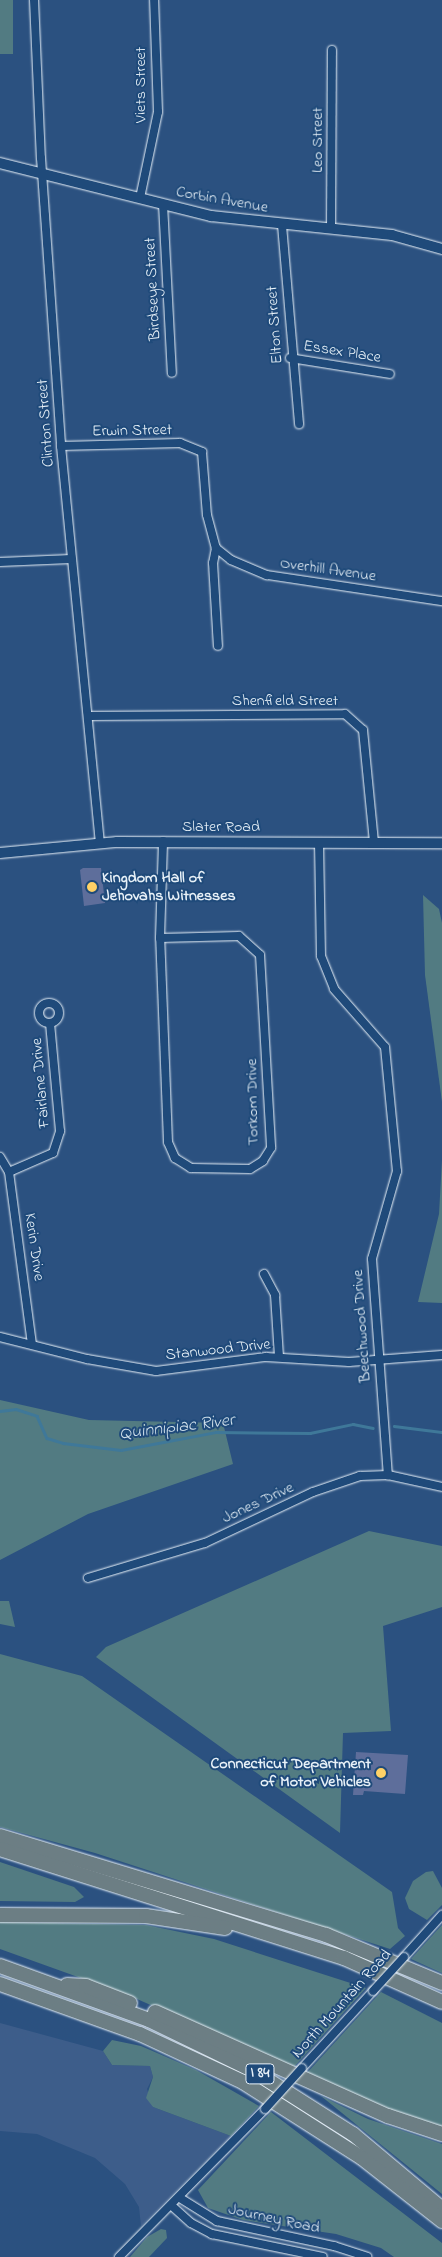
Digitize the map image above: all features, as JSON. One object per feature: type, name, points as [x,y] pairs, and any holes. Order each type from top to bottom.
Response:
[{"type":"highway","points":[[0,1836],[326,1935],[442,1983]]},
{"type":"highway","points":[[0,1849],[357,1963],[442,2002]]},
{"type":"highway","points":[[0,1914],[146,1916],[258,1931]]},
{"type":"highway","name":"I 84","points":[[0,1966],[170,2029],[269,2080],[368,2145],[442,2209]]},
{"type":"highway","points":[[0,1984],[140,2034],[243,2082],[368,2162],[442,2221]]},
{"type":"highway","points":[[51,1984],[86,1986],[136,2005],[388,2116],[442,2134]]},
{"type":"main road","name":"Corbin Avenue","points":[[0,163],[217,217],[402,237],[442,250]]},
{"type":"main road","name":"Slater Road","points":[[0,853],[100,843],[163,841],[442,843]]},
{"type":"street","name":"Clinton Street","points":[[34,0],[42,174],[61,446],[100,843]]},
{"type":"street","name":"Viets Street","points":[[140,198],[158,112],[154,0]]},
{"type":"street","name":"Leo Street","points":[[331,229],[332,50]]},
{"type":"street","name":"Birdseye Street","points":[[164,204],[172,373]]},
{"type":"street","name":"Elton Street","points":[[282,225],[290,358],[299,424]]},
{"type":"street","name":"Essex Place","points":[[290,358],[390,374]]},
{"type":"street","name":"Erwin Street","points":[[61,446],[180,443],[202,452],[207,515],[216,548]]},
{"type":"street","points":[[216,548],[213,563],[218,646]]},
{"type":"street","name":"Overhill Avenue","points":[[216,548],[231,560],[266,575],[442,601]]},
{"type":"street","points":[[0,562],[71,559]]},
{"type":"street","name":"Shenfield Street","points":[[88,716],[345,714],[363,730],[374,843]]},
{"type":"street","name":"Torkom Drive","points":[[160,938],[239,936],[260,955],[271,1148],[263,1161],[250,1169],[191,1168],[175,1158],[168,1142],[160,938],[163,841]]},
{"type":"street","name":"Beechwood Drive","points":[[319,842],[321,956],[334,989],[385,1047],[397,1171],[372,1259],[378,1360],[388,1474]]},
{"type":"street","name":"Fairlane Drive","points":[[9,1172],[53,1152],[60,1131],[50,1023]]},
{"type":"street","name":"Kerin Drive","points":[[0,1157],[9,1172],[32,1344]]},
{"type":"street","points":[[264,1274],[275,1295],[279,1357]]},
{"type":"street","name":"Stanwood Drive","points":[[0,1337],[88,1359],[156,1371],[279,1357],[378,1360],[442,1355]]},
{"type":"street","name":"Jones Drive","points":[[88,1578],[205,1543],[346,1479],[388,1474],[442,1487]]},
{"type":"street","name":"North Mountain Road","points":[[119,2257],[180,2198],[265,2109],[442,1915]]},
{"type":"street","name":"Journey Road","points":[[180,2198],[217,2221],[334,2246],[367,2257]]},
{"type":"street","name":"Journey Road","points":[[172,2206],[191,2223],[212,2234],[323,2257]]},
{"type":"shaded area","points":[[0,2023],[103,2051],[112,2065],[150,2066],[153,2077],[147,2089],[153,2107],[231,2136],[141,2226],[139,2207],[125,2184],[95,2158],[37,2134],[0,2131]]},
{"type":"green space","points":[[0,0],[13,0],[13,54],[0,54]]},
{"type":"green space","points":[[423,895],[439,909],[442,923],[442,1102],[425,975]]},
{"type":"green space","points":[[442,1160],[442,1303],[418,1302],[439,1214]]},
{"type":"green space","points":[[0,1400],[89,1420],[223,1423],[233,1464],[88,1514],[0,1560]]},
{"type":"green space","points":[[369,1531],[442,1546],[442,1607],[383,1626],[391,1731],[343,1733],[340,1833],[96,1657],[106,1647]]},
{"type":"green space","points":[[0,1601],[9,1601],[15,1627],[0,1624]]},
{"type":"green space","points":[[0,1654],[82,1676],[392,1892],[398,1928],[405,1936],[390,1949],[95,1853],[0,1827]]},
{"type":"green space","points":[[0,1862],[74,1887],[84,1897],[75,1902],[0,1901]]},
{"type":"green space","points":[[433,1871],[442,1888],[442,1905],[427,1920],[409,1909],[405,1898],[413,1881],[426,1872]]},
{"type":"green space","points":[[0,1922],[146,1925],[214,1939],[366,1988],[293,2068],[128,1995],[0,1949]]},
{"type":"green space","points":[[442,1925],[442,1973],[411,1959]]},
{"type":"green space","points":[[381,1992],[442,2023],[442,2129],[395,2115],[306,2074]]},
{"type":"green space","points":[[112,2040],[141,2046],[196,2070],[259,2106],[231,2136],[153,2107],[146,2098],[153,2077],[150,2066],[112,2065],[103,2051]]},
{"type":"green space","points":[[321,2096],[368,2119],[442,2144],[442,2194]]},
{"type":"green space","points":[[271,2112],[442,2243],[442,2257],[394,2257],[381,2248],[336,2234],[243,2220],[208,2208],[198,2190]]},
{"type":"green space","points":[[161,2229],[166,2230],[167,2238],[149,2257],[130,2257],[147,2237]]},
{"type":"building","name":"Kingdom Hall of Jehovahs Witnesses","points":[[83,868],[101,868],[105,903],[84,906],[80,870]]},
{"type":"building","name":"Connecticut Department of Motor Vehicles","points":[[356,1752],[408,1755],[405,1794],[364,1791],[363,1795],[353,1795]]},
{"type":"waterway","name":"Quinnipiac River","points":[[0,1411],[16,1409],[37,1416],[47,1438],[63,1443],[121,1450],[216,1432],[310,1433],[353,1424],[373,1428]]},
{"type":"waterway","name":"Quinnipiac River","points":[[394,1426],[442,1432]]},
{"type":"place","name":"Kingdom Hall of Jehovahs Witnesses","points":[[92,887]]},
{"type":"place","name":"Connecticut Department of Motor Vehicles","points":[[381,1773]]}]
